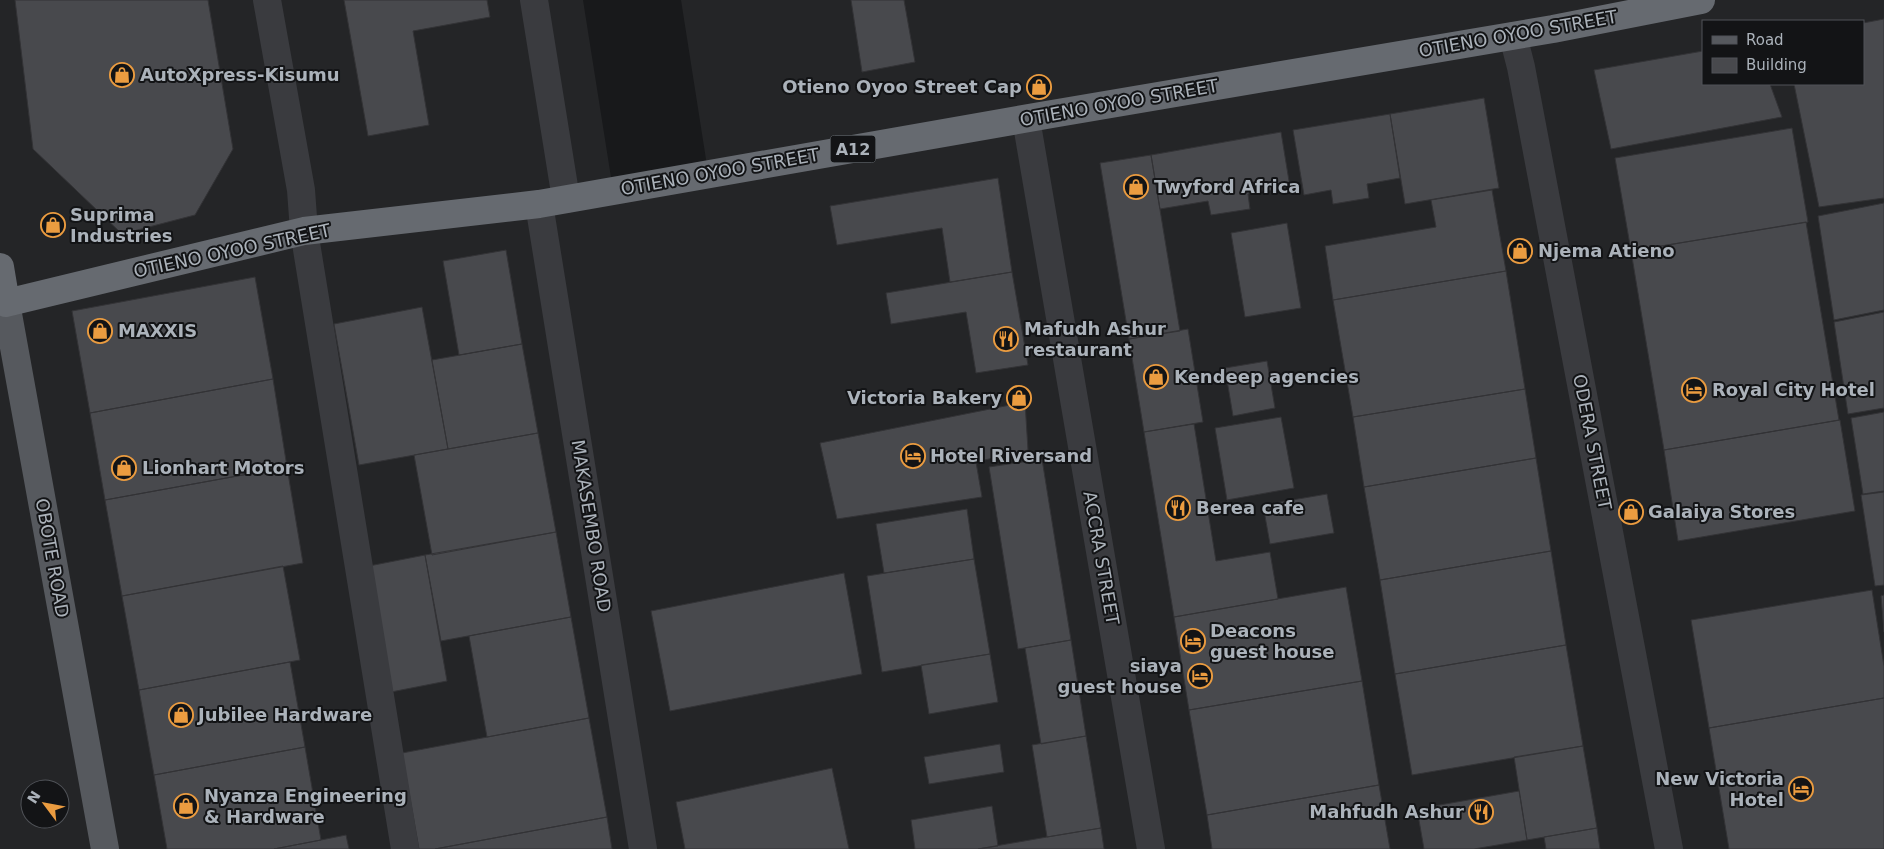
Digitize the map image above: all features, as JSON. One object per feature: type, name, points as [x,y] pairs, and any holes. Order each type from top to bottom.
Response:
[{"type":"highway","name":"OTIENO OYOO STREET","points":[[6,302],[304,231],[539,204],[1513,36],[1701,0]]},
{"type":"highway","name":"OBOTE ROAD","points":[[0,268],[6,302]]},
{"type":"main road","name":"OBOTE ROAD","points":[[6,302],[105,849]]},
{"type":"street","points":[[267,0],[301,190],[304,231],[405,849]]},
{"type":"street","points":[[534,0],[566,199]]},
{"type":"street","name":"ODERA STREET","points":[[1513,36],[1521,67],[1669,849]]},
{"type":"street","name":"ACCRA STREET","points":[[1026,119],[1151,849]]},
{"type":"street","name":"MAKASEMBO ROAD","points":[[539,204],[643,849]]},
{"type":"shaded area","points":[[0,0],[583,0],[613,190],[708,172],[681,0],[1884,0],[1884,849],[0,849]]},
{"type":"building","name":"AutoXpress-Kisumu","points":[[15,0],[208,0],[233,149],[195,215],[122,234],[33,149]]},
{"type":"building","points":[[344,0],[487,0],[490,17],[413,31],[429,125],[368,136]]},
{"type":"building","points":[[851,0],[904,0],[915,62],[862,72]]},
{"type":"building","points":[[1884,19],[1884,198],[1819,207],[1794,85],[1864,85],[1864,23]]},
{"type":"building","points":[[1702,51],[1702,85],[1770,85],[1782,117],[1611,149],[1594,70]]},
{"type":"building","points":[[1484,98],[1499,188],[1405,204],[1390,114]]},
{"type":"building","points":[[1390,114],[1400,178],[1367,184],[1369,198],[1333,204],[1331,190],[1304,195],[1293,130]]},
{"type":"building","points":[[1792,128],[1808,222],[1631,251],[1615,158]]},
{"type":"building","points":[[1281,132],[1290,187],[1248,194],[1250,209],[1211,215],[1208,201],[1160,209],[1151,155]]},
{"type":"building","points":[[1151,155],[1180,331],[1129,339],[1100,163]]},
{"type":"building","points":[[998,178],[1012,272],[950,282],[942,228],[837,245],[830,206]]},
{"type":"building","points":[[1492,190],[1506,271],[1333,300],[1325,246],[1436,227],[1431,200]]},
{"type":"building","points":[[1884,203],[1884,310],[1834,320],[1818,216]]},
{"type":"building","points":[[1806,222],[1839,420],[1664,450],[1631,251]]},
{"type":"building","points":[[1287,223],[1301,308],[1245,317],[1231,233]]},
{"type":"building","points":[[506,250],[522,344],[459,355],[443,261]]},
{"type":"building","points":[[1506,271],[1525,389],[1353,417],[1333,300]]},
{"type":"building","points":[[1012,272],[1028,365],[976,373],[966,312],[891,324],[886,293]]},
{"type":"building","points":[[255,277],[273,379],[90,413],[72,311]]},
{"type":"building","points":[[422,307],[448,449],[359,465],[334,324]]},
{"type":"building","points":[[1884,312],[1884,408],[1848,414],[1834,322]]},
{"type":"building","points":[[1188,329],[1203,422],[1144,432],[1129,339]]},
{"type":"building","points":[[522,344],[538,433],[448,449],[432,360]]},
{"type":"building","points":[[1267,361],[1275,408],[1233,416],[1225,368]]},
{"type":"building","points":[[273,379],[287,467],[105,500],[90,413]]},
{"type":"building","points":[[1525,389],[1536,458],[1364,487],[1353,417]]},
{"type":"building","name":"Hotel Riversand","points":[[1025,402],[1028,450],[976,462],[982,497],[837,519],[820,443]]},
{"type":"building","points":[[1884,412],[1884,491],[1863,494],[1851,418]]},
{"type":"building","points":[[1281,417],[1294,488],[1227,500],[1215,428]]},
{"type":"building","points":[[1840,420],[1855,511],[1678,541],[1664,450]]},
{"type":"building","points":[[1194,424],[1216,561],[1270,552],[1278,599],[1174,617],[1144,432]]},
{"type":"building","points":[[538,433],[556,532],[432,555],[414,455]]},
{"type":"building","points":[[1536,458],[1551,551],[1380,580],[1364,487]]},
{"type":"building","points":[[1042,459],[1071,640],[1018,649],[989,467]]},
{"type":"building","points":[[287,467],[303,563],[122,596],[105,500]]},
{"type":"building","points":[[1884,492],[1884,585],[1875,586],[1861,495]]},
{"type":"building","points":[[1327,494],[1334,533],[1270,544],[1263,505]]},
{"type":"building","points":[[967,509],[974,559],[884,573],[876,524]]},
{"type":"building","points":[[556,532],[571,617],[441,641],[425,555]]},
{"type":"building","points":[[1551,551],[1566,645],[1395,674],[1380,580]]},
{"type":"building","points":[[425,555],[447,681],[391,692],[369,566]]},
{"type":"building","points":[[974,559],[990,654],[882,672],[867,576]]},
{"type":"building","points":[[283,566],[300,660],[139,690],[122,596]]},
{"type":"building","points":[[844,573],[862,674],[670,711],[651,611]]},
{"type":"building","points":[[1346,587],[1362,681],[1189,710],[1174,617]]},
{"type":"building","points":[[1872,590],[1884,666],[1884,698],[1709,728],[1691,620]]},
{"type":"building","points":[[1884,595],[1884,632],[1881,596]]},
{"type":"building","points":[[571,617],[589,718],[487,737],[469,636]]},
{"type":"building","points":[[1071,640],[1086,736],[1041,744],[1025,648]]},
{"type":"building","points":[[1566,645],[1583,746],[1412,775],[1395,674]]},
{"type":"building","points":[[990,654],[998,702],[929,714],[921,665]]},
{"type":"building","points":[[290,662],[305,747],[154,775],[139,690]]},
{"type":"building","points":[[1362,681],[1379,785],[1207,815],[1189,710]]},
{"type":"building","name":"New Victoria Hotel","points":[[1884,698],[1884,849],[1729,849],[1709,728]]},
{"type":"building","points":[[589,718],[607,817],[435,849],[419,849],[402,753]]},
{"type":"building","points":[[1086,736],[1101,828],[1047,837],[1032,745]]},
{"type":"building","points":[[1000,744],[1004,772],[929,784],[924,757]]},
{"type":"building","points":[[1583,746],[1597,828],[1527,840],[1514,757]]},
{"type":"building","points":[[305,747],[321,840],[274,849],[167,849],[154,775]]},
{"type":"building","points":[[832,768],[849,849],[685,849],[676,802]]},
{"type":"building","points":[[1379,785],[1390,849],[1212,849],[1207,815]]},
{"type":"building","points":[[1519,791],[1527,840],[1474,849],[1424,849],[1417,809]]},
{"type":"building","points":[[992,806],[998,846],[978,849],[915,849],[911,820]]},
{"type":"building","points":[[607,817],[612,849],[435,849]]},
{"type":"building","points":[[1101,828],[1104,849],[978,849],[1047,837]]},
{"type":"building","points":[[1597,828],[1600,849],[1546,849],[1544,837]]},
{"type":"building","points":[[346,835],[349,849],[274,849],[321,840]]},
{"type":"place","name":"AutoXpress-Kisumu","points":[[122,75]]},
{"type":"place","name":"Otieno Oyoo Street Cap","points":[[1039,87]]},
{"type":"place","name":"Twyford Africa","points":[[1136,187]]},
{"type":"place","name":"Suprima Industries","points":[[53,225]]},
{"type":"place","name":"Njema Atieno","points":[[1520,251]]},
{"type":"place","name":"MAXXIS","points":[[100,331]]},
{"type":"place","name":"Mafudh Ashur restaurant","points":[[1006,339]]},
{"type":"place","name":"Kendeep agencies","points":[[1156,377]]},
{"type":"place","name":"Royal City Hotel","points":[[1694,390]]},
{"type":"place","name":"Victoria Bakery","points":[[1019,398]]},
{"type":"place","name":"Hotel Riversand","points":[[913,456]]},
{"type":"place","name":"Lionhart Motors","points":[[124,468]]},
{"type":"place","name":"Berea cafe","points":[[1178,508]]},
{"type":"place","name":"Galaiya Stores","points":[[1631,512]]},
{"type":"place","name":"Deacons guest house","points":[[1193,641]]},
{"type":"place","name":"siaya guest house","points":[[1200,676]]},
{"type":"place","name":"Jubilee Hardware","points":[[181,715]]},
{"type":"place","name":"New Victoria Hotel","points":[[1801,789]]},
{"type":"place","name":"Nyanza Engineering & Hardware","points":[[186,806]]},
{"type":"place","name":"Mahfudh Ashur","points":[[1481,812]]}]
